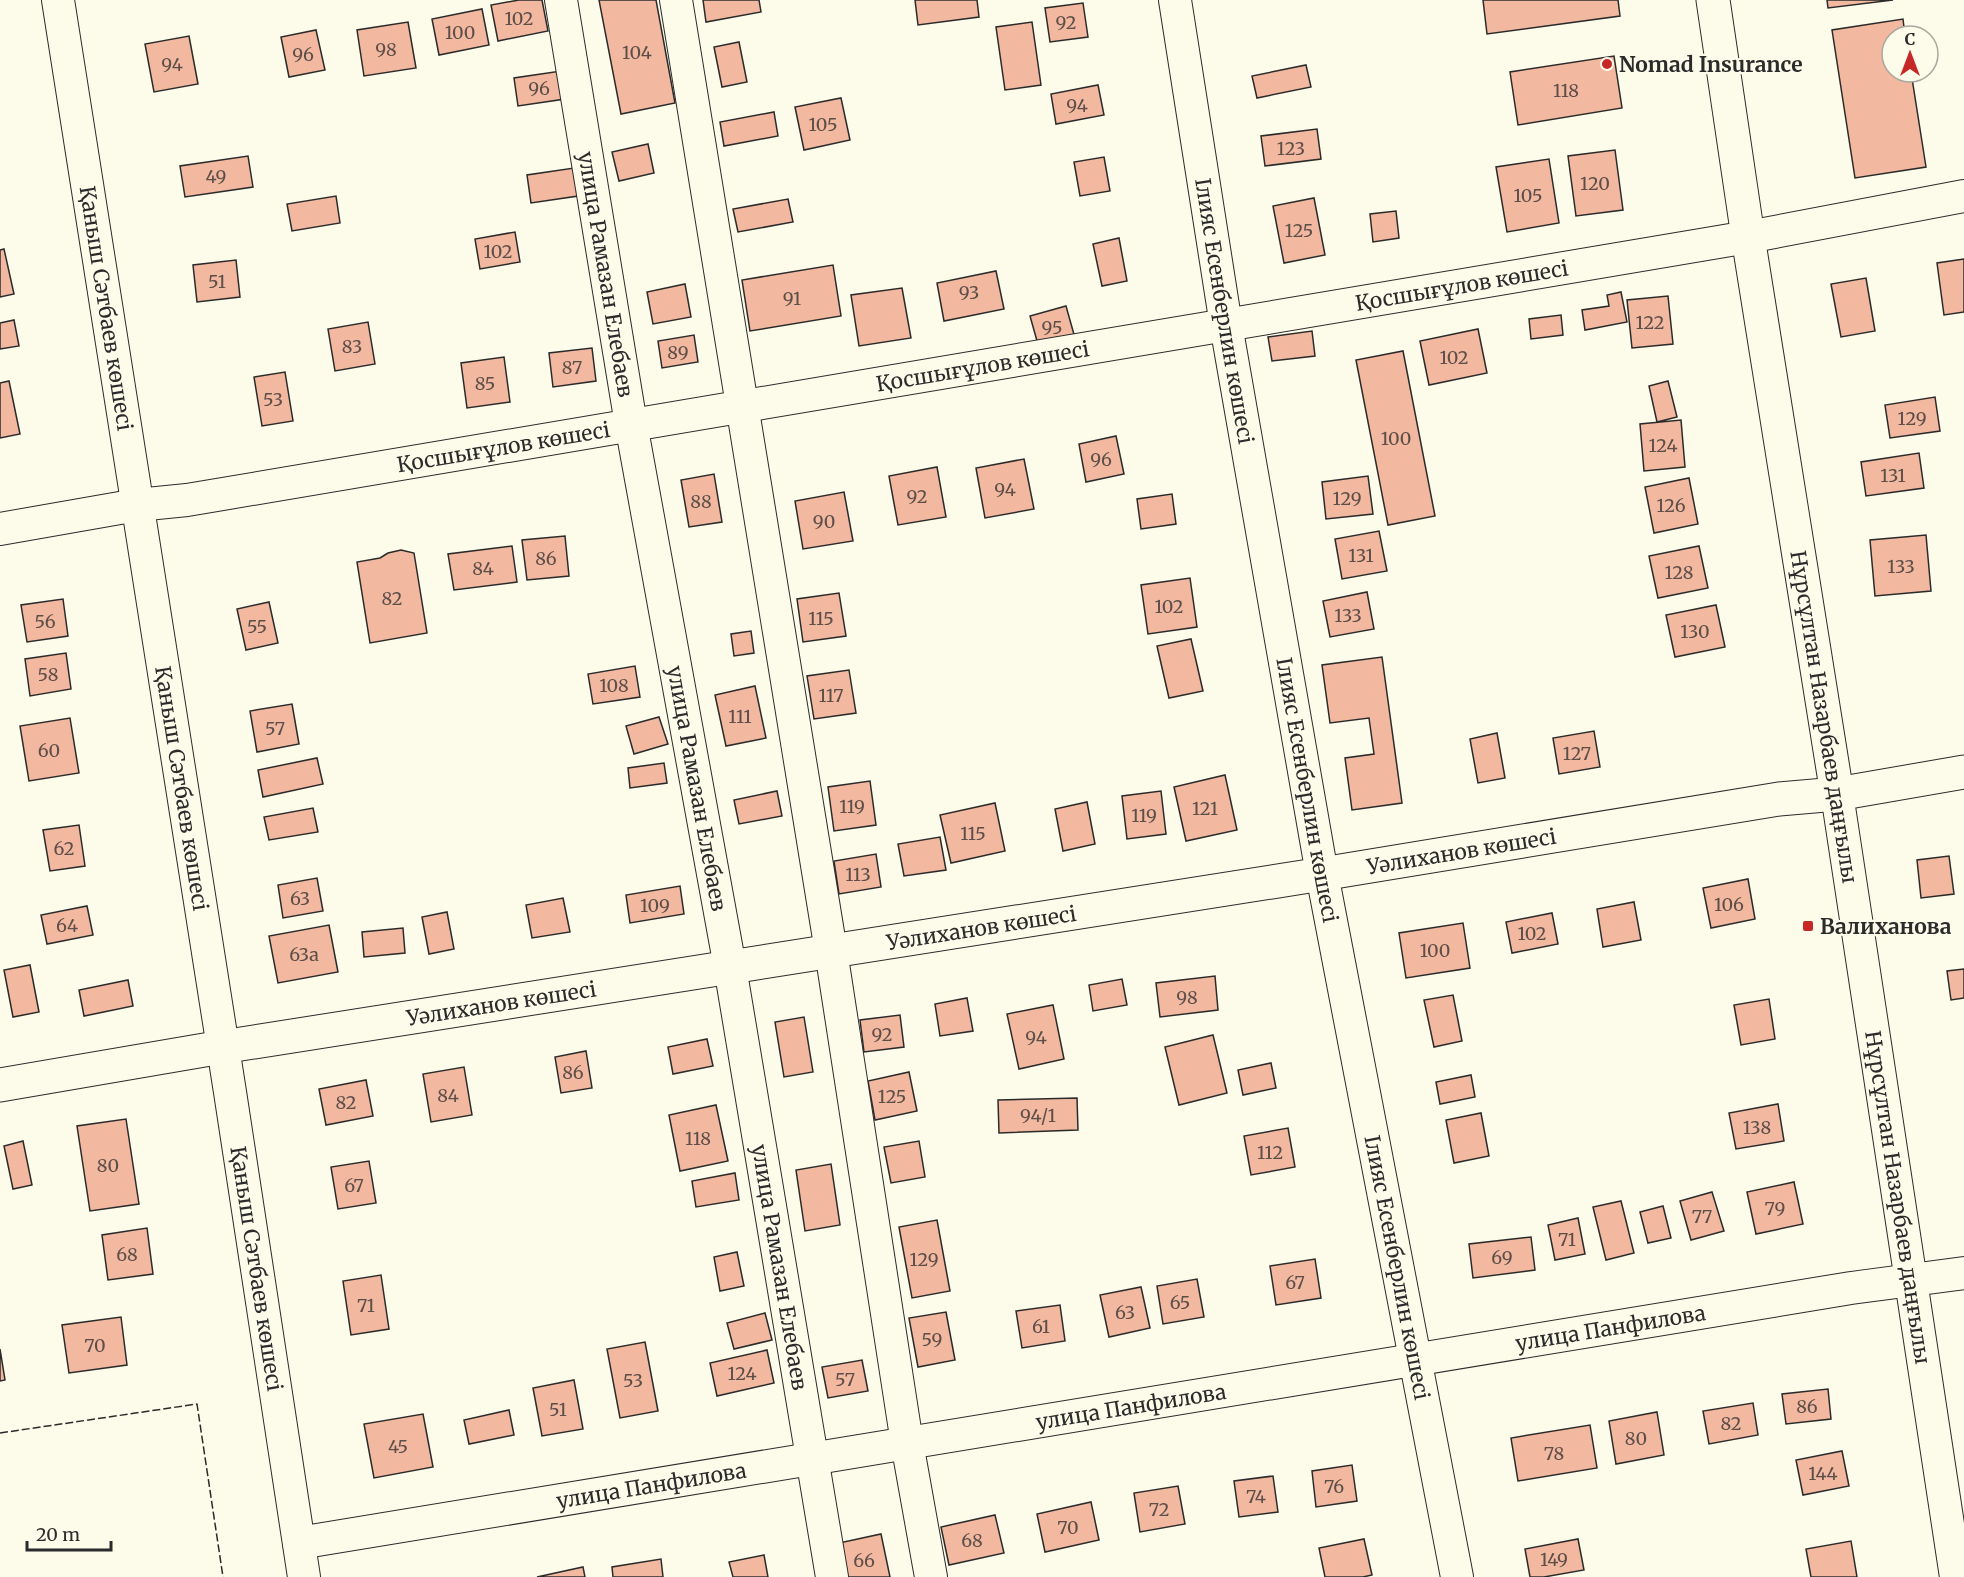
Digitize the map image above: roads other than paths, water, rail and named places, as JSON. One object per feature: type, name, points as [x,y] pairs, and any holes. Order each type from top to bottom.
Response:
[{"type":"main road","name":"Нұрсұлтан Назарбаев даңғылы","points":[[1713,0],[1836,794]]},
{"type":"main road","name":"Уәлиханов көшесі","points":[[0,1085],[222,1047],[1322,874],[1779,799],[1836,794],[1964,772]]},
{"type":"street","name":"Қаныш Сәтбаев көшесі","points":[[58,0],[304,1577]]},
{"type":"street","name":"улица Рамазан Елебаев","points":[[561,0],[631,424],[729,967],[832,1577]]},
{"type":"street","points":[[676,0],[831,951],[907,1443],[931,1577]]},
{"type":"street","name":"Ілияс Есенберлин көшесі","points":[[1175,0],[1226,325],[1322,874],[1457,1577]]},
{"type":"street","name":"Қосшығұлов көшесі","points":[[0,529],[137,505],[187,500],[1748,237],[1964,196]]},
{"type":"street","name":"Нұрсұлтан Назарбаев даңғылы","points":[[1836,794],[1956,1577]]},
{"type":"street","name":"улица Панфилова","points":[[299,1543],[1909,1279],[1964,1273]]},
{"type":"place","name":"Nomad Insurance","points":[[1607,64]]},
{"type":"place","name":"Валиханова","points":[[1808,926]]}]
